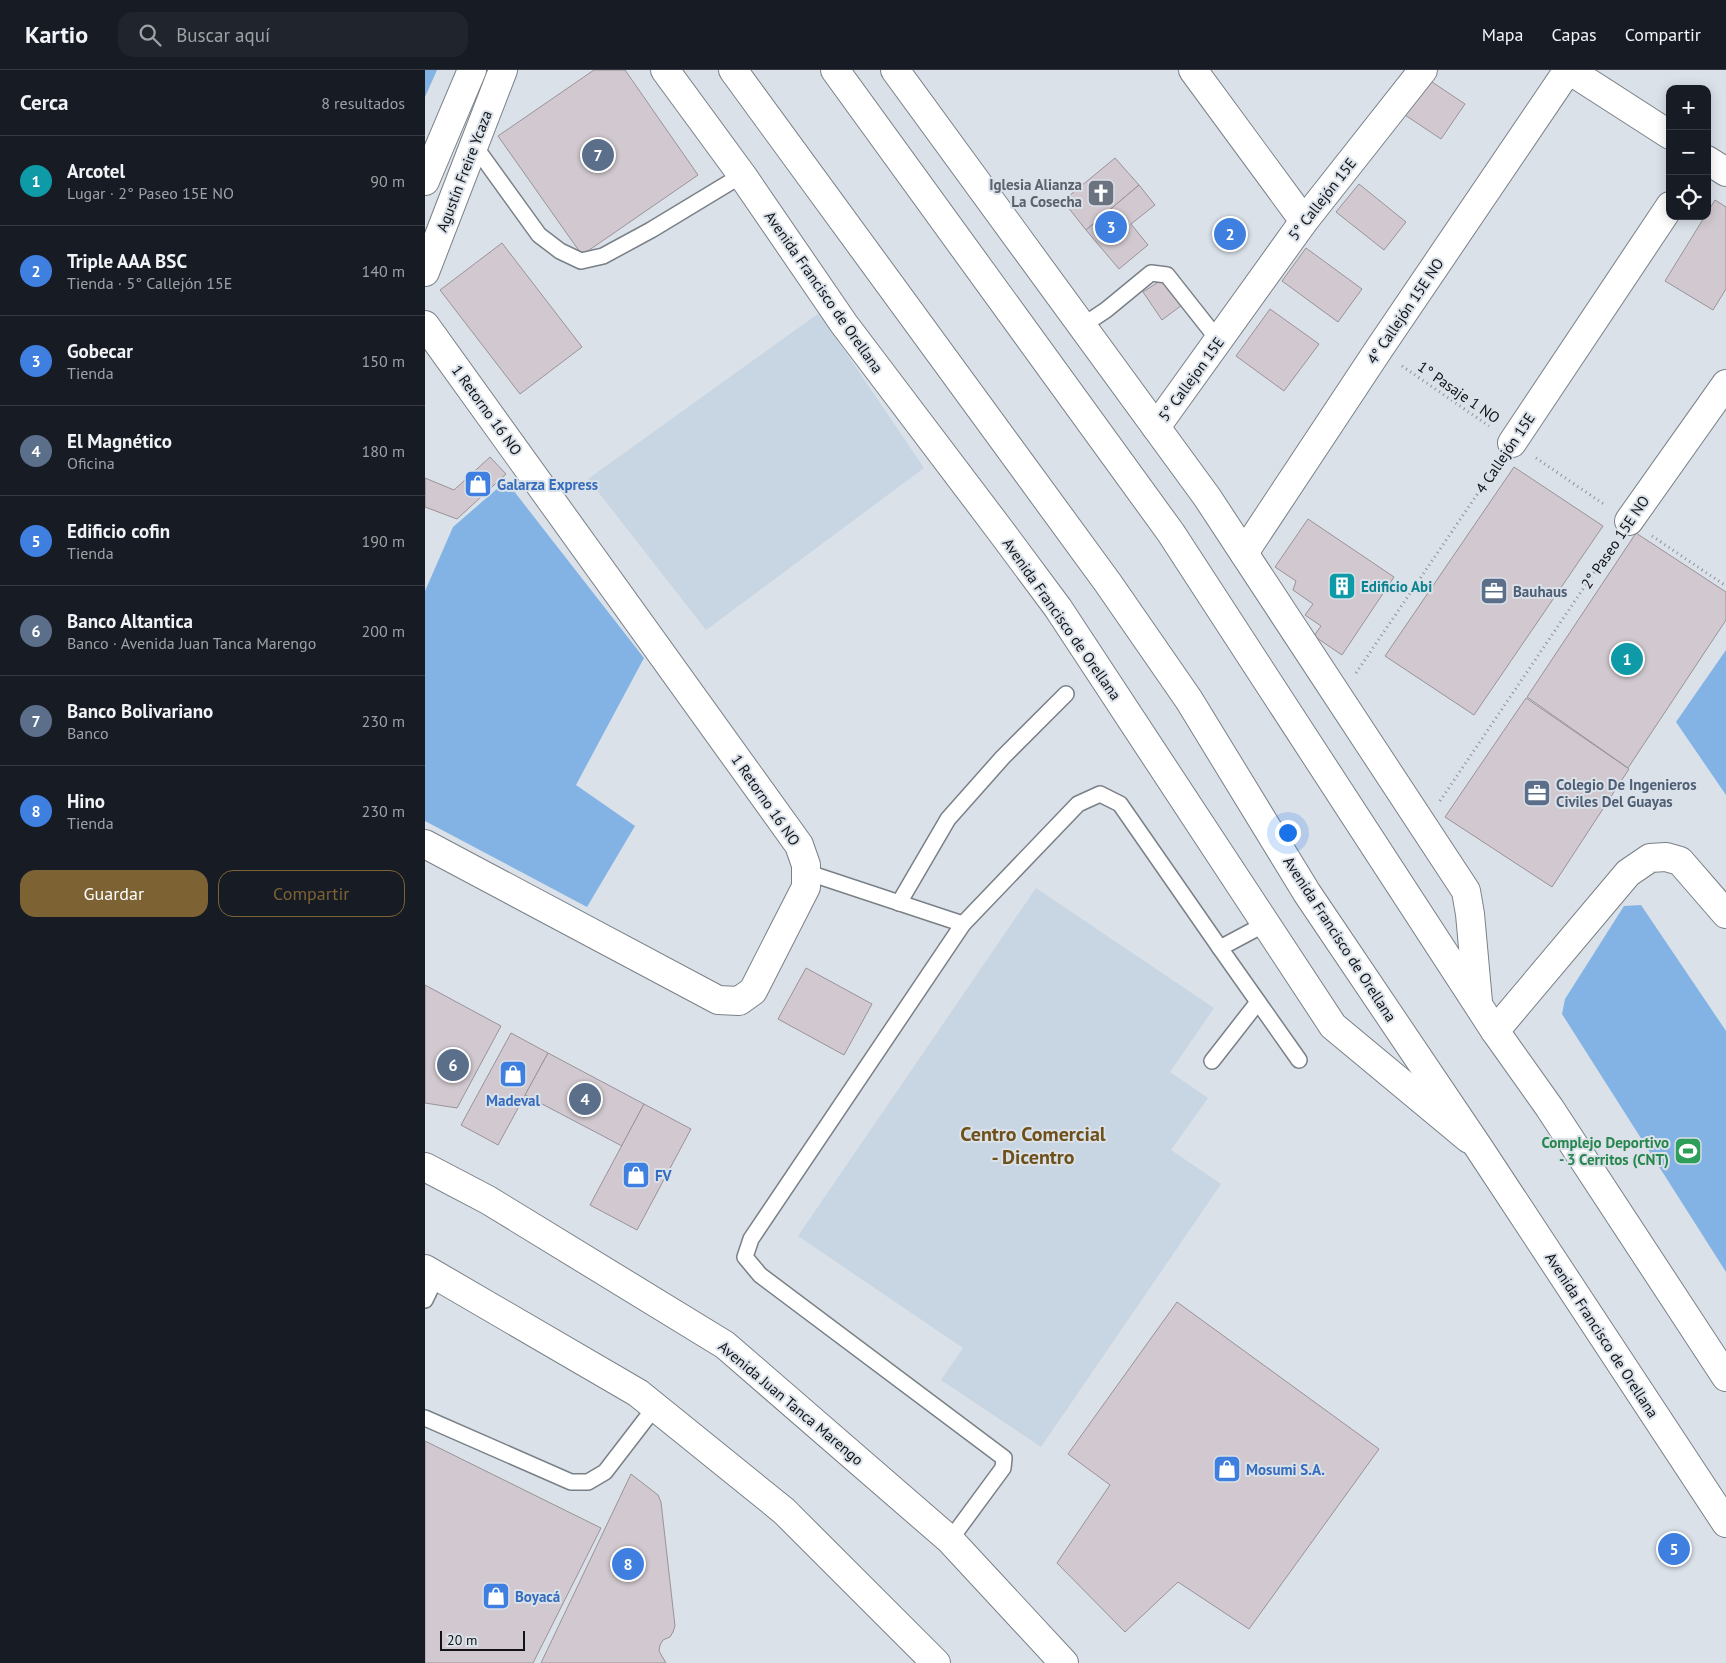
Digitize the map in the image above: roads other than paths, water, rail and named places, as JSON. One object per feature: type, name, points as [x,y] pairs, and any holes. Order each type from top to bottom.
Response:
[{"type":"main road","name":"Agustín Freire Ycaza","points":[[425,181],[472,70]]},
{"type":"main road","name":"Agustín Freire Ycaza","points":[[425,272],[503,70]]},
{"type":"main road","name":"Avenida Francisco de Orellana","points":[[665,70],[742,175],[844,324],[1058,608],[1333,1026],[1479,1148]]},
{"type":"main road","name":"Avenida Francisco de Orellana","points":[[733,70],[1108,583],[1189,700],[1307,893],[1479,1148],[1726,1523]]},
{"type":"main road","points":[[835,70],[1171,534],[1478,1002],[1495,1031],[1549,1107],[1726,1377]]},
{"type":"main road","points":[[895,70],[1207,497],[1465,891],[1470,914],[1478,1002]]},
{"type":"main road","points":[[1193,70],[1304,222]]},
{"type":"main road","name":"5° Callejón 15E","points":[[1222,336],[1304,222],[1423,70]]},
{"type":"main road","points":[[1569,70],[1666,132]]},
{"type":"main road","name":"4° Callejón 15E NO","points":[[1244,553],[1379,349],[1569,70]]},
{"type":"main road","points":[[1711,163],[1726,172]]},
{"type":"main road","name":"4 Callejón 15E","points":[[1513,442],[1666,212]]},
{"type":"main road","name":"1 Retorno 16 NO","points":[[425,325],[799,846],[806,865],[806,887],[753,991],[739,1002],[718,1000],[425,844]]},
{"type":"main road","name":"5° Callejon 15E","points":[[1156,428],[1222,336]]},
{"type":"main road","name":"2° Paseo 15E NO","points":[[1629,521],[1726,384]]},
{"type":"main road","points":[[1495,1031],[1628,873],[1651,858],[1666,857],[1680,860],[1726,914]]},
{"type":"main road","name":"Avenida Juan Tanca Marengo","points":[[425,1167],[488,1200],[725,1345],[950,1540],[1064,1663]]},
{"type":"main road","points":[[431,1272],[638,1393],[784,1511],[936,1663]]},
{"type":"lane","points":[[474,145],[539,235],[560,251],[581,261],[603,256],[651,230],[742,175]]},
{"type":"lane","points":[[1083,326],[1106,310],[1151,273],[1167,275],[1222,336]]},
{"type":"lane","points":[[899,903],[948,819],[1003,757],[1066,694]]},
{"type":"lane","points":[[950,1540],[1003,1468],[1004,1458],[760,1275],[745,1257],[751,1239],[963,924],[1078,804],[1099,794],[1120,804],[1299,1060]]},
{"type":"lane","points":[[806,872],[963,924]]},
{"type":"lane","points":[[1220,948],[1265,924]]},
{"type":"lane","points":[[1212,1061],[1258,1002]]},
{"type":"lane","points":[[425,1300],[431,1272]]},
{"type":"lane","points":[[425,1418],[571,1482],[589,1482],[605,1472],[655,1407]]},
{"type":"place","name":"Banco Bolivariano","points":[[598,155]]},
{"type":"place","name":"Iglesia Alianza La Cosecha","points":[[1101,193]]},
{"type":"place","name":"Gobecar","points":[[1111,227]]},
{"type":"place","name":"Triple AAA BSC","points":[[1230,234]]},
{"type":"place","name":"Galarza Express","points":[[478,484]]},
{"type":"place","name":"Edificio Abi","points":[[1342,586]]},
{"type":"place","name":"Bauhaus","points":[[1494,591]]},
{"type":"place","name":"Arcotel","points":[[1627,659]]},
{"type":"place","name":"Colegio De Ingenieros Civiles Del Guayas","points":[[1537,793]]},
{"type":"place","name":"Banco Altantica","points":[[453,1065]]},
{"type":"place","name":"Madeval","points":[[513,1074]]},
{"type":"place","name":"El Magnético","points":[[585,1099]]},
{"type":"place","name":"Complejo Deportivo - 3 Cerritos (CNT)","points":[[1688,1151]]},
{"type":"place","name":"FV","points":[[636,1175]]},
{"type":"place","name":"Mosumi S.A.","points":[[1227,1469]]},
{"type":"place","name":"Edificio cofin","points":[[1674,1549]]},
{"type":"place","name":"Hino","points":[[628,1564]]},
{"type":"place","name":"Boyacá","points":[[496,1596]]},
{"type":"district","name":"Centro Comercial - Dicentro","points":[[1033,1146]]}]
